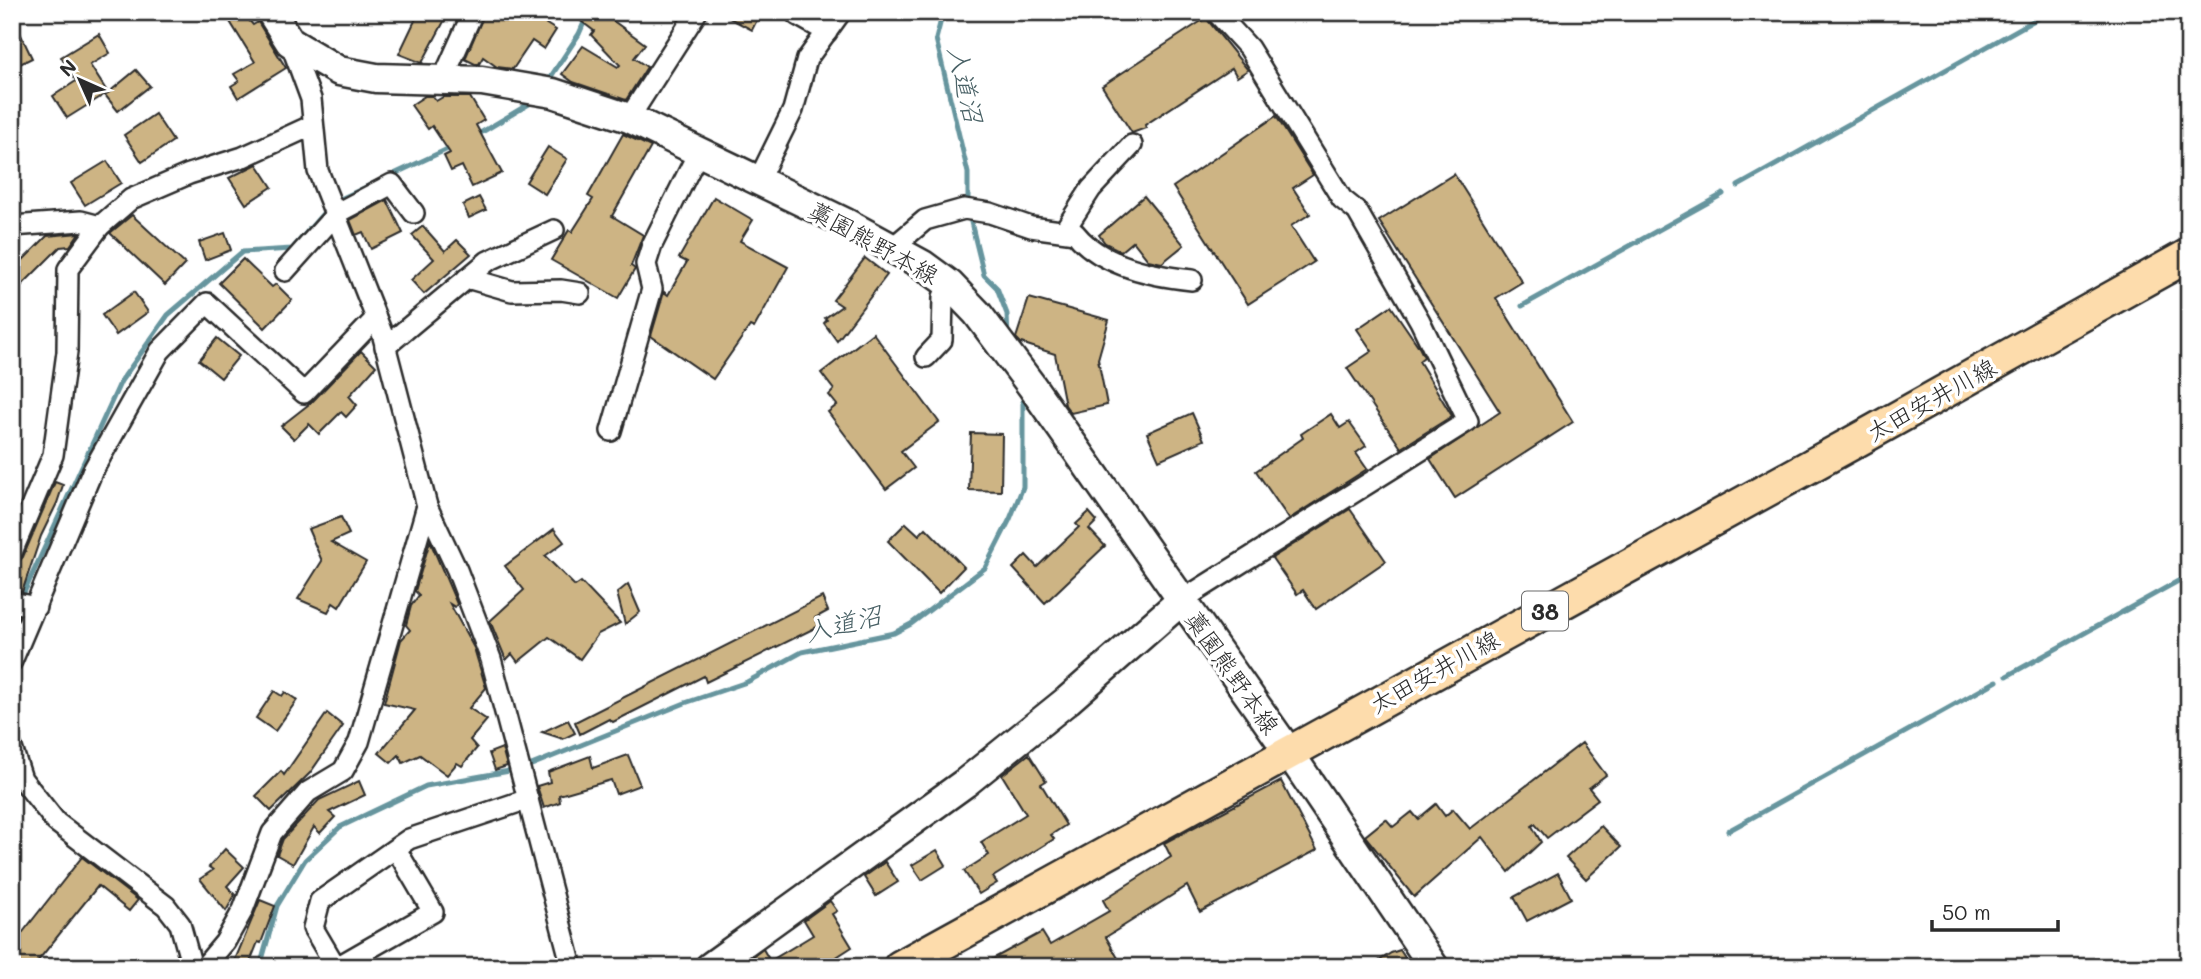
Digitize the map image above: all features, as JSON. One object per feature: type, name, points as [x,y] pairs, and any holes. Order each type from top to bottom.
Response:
[{"type":"main road","name":"藁園熊野本線","points":[[271,12],[290,42],[339,71],[376,78],[482,81],[542,91],[629,118],[892,247],[949,284],[1004,347],[1288,751],[1434,967]]},
{"type":"main road","name":"太田安井川線","points":[[900,967],[972,930],[1288,751],[1866,436],[2189,254]]},
{"type":"main road","points":[[710,967],[965,783],[1078,692],[1182,600]]},
{"type":"street","points":[[443,79],[473,12]]},
{"type":"street","points":[[629,118],[697,12]]},
{"type":"street","points":[[758,181],[793,110],[807,59],[841,12]]},
{"type":"street","points":[[1182,600],[1468,421],[1420,321],[1357,211],[1342,199],[1249,48],[1216,12]]},
{"type":"street","points":[[797,15],[827,32]]},
{"type":"street","points":[[290,42],[309,90],[318,172],[337,213],[376,318],[427,506],[457,570],[491,659],[572,967]]},
{"type":"street","points":[[12,552],[53,455],[67,352],[68,269],[94,238],[100,226],[131,199],[190,174],[243,158],[313,125]]},
{"type":"street","points":[[1064,231],[1091,189],[1132,145]]},
{"type":"street","points":[[611,431],[652,289],[646,264],[652,246],[699,151]]},
{"type":"street","points":[[285,271],[337,213],[393,184],[414,213]]},
{"type":"street","points":[[892,247],[925,220],[969,210],[1031,227],[1075,233],[1083,244],[1103,257],[1192,280]]},
{"type":"street","points":[[12,226],[81,221],[100,226]]},
{"type":"street","points":[[385,347],[488,261],[554,230]]},
{"type":"street","points":[[467,278],[512,291],[561,290],[580,293]]},
{"type":"street","points":[[926,357],[942,340],[943,297],[949,284]]},
{"type":"street","points":[[12,661],[26,605],[92,472],[160,351],[207,303],[304,393],[376,318]]},
{"type":"street","points":[[204,967],[225,942],[243,910],[272,833],[308,792],[343,771],[359,742],[427,506]]},
{"type":"street","points":[[12,748],[22,779],[56,822],[166,906],[180,924],[192,967]]},
{"type":"street","points":[[396,849],[433,912],[336,967],[313,928],[320,901],[409,839],[528,799]]},
{"type":"building","points":[[242,12],[253,25],[258,22],[286,68],[238,98],[231,86],[239,81],[234,74],[255,62],[229,20]]},
{"type":"building","points":[[419,12],[449,12],[422,63],[399,54]]},
{"type":"building","points":[[485,12],[527,12],[556,30],[544,49],[532,41],[513,69],[497,67],[483,57],[479,64],[475,64],[465,59]]},
{"type":"building","points":[[569,12],[601,12],[645,44],[634,58],[647,67],[626,100],[573,82],[562,74],[583,46],[618,67],[620,65],[591,35],[594,31]]},
{"type":"building","points":[[718,12],[761,12],[752,30]]},
{"type":"building","points":[[12,16],[32,58],[12,68]]},
{"type":"building","points":[[1206,18],[1248,70],[1237,77],[1232,68],[1145,125],[1146,128],[1132,133],[1102,86]]},
{"type":"building","points":[[99,34],[110,53],[90,65],[108,93],[136,70],[150,86],[118,111],[105,95],[107,93],[67,118],[53,96],[76,81],[61,57]]},
{"type":"building","points":[[425,96],[432,96],[436,101],[443,97],[470,97],[484,120],[476,125],[502,173],[472,187],[462,166],[451,171],[444,156],[450,153],[432,126],[428,129],[411,105]]},
{"type":"building","points":[[155,114],[173,141],[142,162],[124,135]]},
{"type":"building","points":[[1276,116],[1313,175],[1293,188],[1310,214],[1291,226],[1314,262],[1248,304],[1173,187]]},
{"type":"building","points":[[623,134],[651,147],[612,216],[643,235],[631,266],[635,269],[618,298],[551,260],[569,230],[572,232],[593,199],[588,196]]},
{"type":"building","points":[[548,147],[567,159],[545,194],[526,182]]},
{"type":"building","points":[[107,161],[121,183],[85,205],[71,183]]},
{"type":"building","points":[[257,164],[272,187],[246,204],[229,178]]},
{"type":"building","points":[[1454,174],[1522,282],[1496,298],[1573,422],[1455,498],[1430,459],[1500,412],[1379,221]]},
{"type":"building","points":[[1144,196],[1184,245],[1162,263],[1148,260],[1133,241],[1121,251],[1105,243],[1099,235]]},
{"type":"building","points":[[479,197],[486,210],[469,218],[463,205]]},
{"type":"building","points":[[714,197],[753,220],[740,241],[788,267],[754,328],[750,326],[713,379],[651,336],[664,292],[668,295],[687,262],[679,258]]},
{"type":"building","points":[[387,200],[403,233],[371,249],[363,232],[356,235],[350,220]]},
{"type":"building","points":[[132,215],[185,264],[165,285],[110,233]]},
{"type":"building","points":[[423,226],[445,251],[457,240],[471,254],[424,294],[411,280],[434,259],[412,235]]},
{"type":"building","points":[[79,233],[70,246],[60,247],[12,295],[12,271],[47,236]]},
{"type":"building","points":[[225,233],[231,250],[205,260],[199,242]]},
{"type":"building","points":[[865,258],[887,275],[837,341],[824,323],[827,320],[825,318],[842,306],[833,300]]},
{"type":"building","points":[[243,259],[272,287],[276,284],[292,300],[265,328],[219,283]]},
{"type":"building","points":[[134,292],[148,312],[116,335],[102,315]]},
{"type":"building","points":[[1029,298],[1109,320],[1098,359],[1107,405],[1071,413],[1065,405],[1055,354],[1021,343],[1016,338]]},
{"type":"building","points":[[1391,306],[1419,347],[1424,357],[1419,361],[1452,416],[1401,448],[1347,368],[1372,351],[1357,329]]},
{"type":"building","points":[[873,333],[939,422],[901,451],[914,468],[886,489],[828,412],[837,405],[829,395],[834,390],[821,373]]},
{"type":"building","points":[[217,338],[239,356],[221,378],[199,360]]},
{"type":"building","points":[[361,351],[376,366],[349,396],[357,405],[346,417],[341,412],[319,434],[309,424],[294,439],[281,426],[313,401]]},
{"type":"building","points":[[1192,413],[1204,440],[1159,460],[1147,433]]},
{"type":"building","points":[[1331,414],[1340,428],[1349,422],[1366,446],[1356,453],[1367,469],[1289,519],[1256,471],[1303,438],[1301,434]]},
{"type":"building","points":[[971,433],[1002,434],[1001,491],[969,490]]},
{"type":"building","points":[[55,482],[63,485],[41,536],[22,592],[12,590],[17,563],[23,557]]},
{"type":"building","points":[[1350,509],[1386,561],[1316,609],[1303,590],[1297,594],[1272,558]]},
{"type":"building","points":[[1089,512],[1097,521],[1089,529],[1105,546],[1045,603],[1013,568],[1026,555],[1037,567],[1079,527],[1076,524]]},
{"type":"building","points":[[341,517],[349,534],[331,542],[366,562],[339,607],[333,603],[328,612],[298,599],[322,561],[308,529]]},
{"type":"building","points":[[906,523],[919,535],[926,528],[964,567],[939,593],[888,541]]},
{"type":"building","points":[[554,529],[564,542],[545,556],[575,586],[581,582],[620,623],[598,634],[580,659],[549,637],[518,662],[512,654],[506,660],[490,621],[524,590],[505,566]]},
{"type":"building","points":[[430,541],[457,604],[455,607],[450,604],[474,648],[486,688],[469,708],[487,720],[470,740],[477,748],[462,766],[457,763],[447,775],[420,755],[403,763],[399,755],[391,763],[379,753],[415,710],[384,703],[401,640],[410,630],[406,625],[411,606],[419,595],[415,591]]},
{"type":"building","points":[[628,584],[640,612],[625,624],[617,593]]},
{"type":"building","points":[[822,597],[828,611],[815,618],[819,626],[706,682],[704,676],[613,722],[609,719],[580,734],[575,722]]},
{"type":"building","points":[[274,691],[282,696],[285,692],[297,700],[275,731],[256,718]]},
{"type":"building","points":[[327,713],[343,726],[310,773],[271,811],[256,796],[281,771],[284,775]]},
{"type":"building","points":[[568,720],[575,733],[563,739],[542,732]]},
{"type":"building","points":[[1582,743],[1606,775],[1589,788],[1598,799],[1547,838],[1535,824],[1532,826],[1541,842],[1509,872],[1482,837],[1414,897],[1365,836],[1386,819],[1393,827],[1412,812],[1418,819],[1436,804],[1445,816],[1453,809],[1470,829]]},
{"type":"building","points":[[502,748],[507,766],[495,770],[489,753]]},
{"type":"building","points":[[1029,754],[1046,781],[1041,784],[1066,825],[1051,835],[1054,839],[993,877],[997,883],[979,894],[964,871],[989,855],[981,842],[1026,814],[1002,775]]},
{"type":"building","points":[[628,755],[640,785],[616,794],[611,780],[559,795],[560,802],[544,808],[537,786],[550,782],[548,772],[590,756],[593,768]]},
{"type":"building","points":[[359,781],[365,795],[329,812],[335,817],[320,833],[314,827],[293,864],[277,855],[283,839],[319,800]]},
{"type":"building","points":[[1281,781],[1317,850],[1200,912],[1187,886],[1106,937],[1123,967],[978,967],[1042,932],[1050,945],[1109,911],[1103,900],[1171,857],[1164,843]]},
{"type":"building","points":[[1601,826],[1621,847],[1586,879],[1566,858]]},
{"type":"building","points":[[225,849],[244,867],[227,886],[235,895],[226,911],[200,879],[213,870],[209,867]]},
{"type":"building","points":[[937,850],[946,865],[922,880],[912,865]]},
{"type":"building","points":[[82,857],[138,900],[129,911],[98,886],[33,967],[12,967],[12,946]]},
{"type":"building","points":[[885,862],[898,882],[876,896],[864,877]]},
{"type":"building","points":[[1558,873],[1571,898],[1527,921],[1514,897]]},
{"type":"building","points":[[260,900],[275,906],[261,943],[258,942],[248,967],[232,967]]},
{"type":"building","points":[[830,901],[837,911],[832,914],[852,947],[821,967],[739,967],[763,949],[770,961],[813,935],[804,920]]},
{"type":"building","points":[[1400,950],[1411,967],[1370,967],[1391,953]]},
{"type":"waterway","name":"入道沼","points":[[943,12],[936,39],[968,173],[968,205]]},
{"type":"waterway","points":[[1738,186],[2049,12]]},
{"type":"waterway","points":[[546,84],[579,34],[586,18]]},
{"type":"waterway","points":[[477,135],[534,101]]},
{"type":"waterway","points":[[334,202],[452,147]]},
{"type":"waterway","points":[[1522,306],[1723,194]]},
{"type":"waterway","points":[[21,599],[121,381],[168,315],[242,252],[292,249],[327,209]]},
{"type":"waterway","name":"入道沼","points":[[969,214],[984,275],[997,288],[1007,314],[1008,339]]},
{"type":"waterway","name":"入道沼","points":[[524,768],[685,703],[747,682],[802,652],[894,633],[911,624],[985,568],[1010,519],[1023,487],[1023,394]]},
{"type":"waterway","points":[[2007,676],[2189,575]]},
{"type":"waterway","points":[[1728,831],[1997,681]]},
{"type":"waterway","name":"入道沼","points":[[260,967],[277,906],[305,860],[340,827],[426,786],[515,770]]}]
